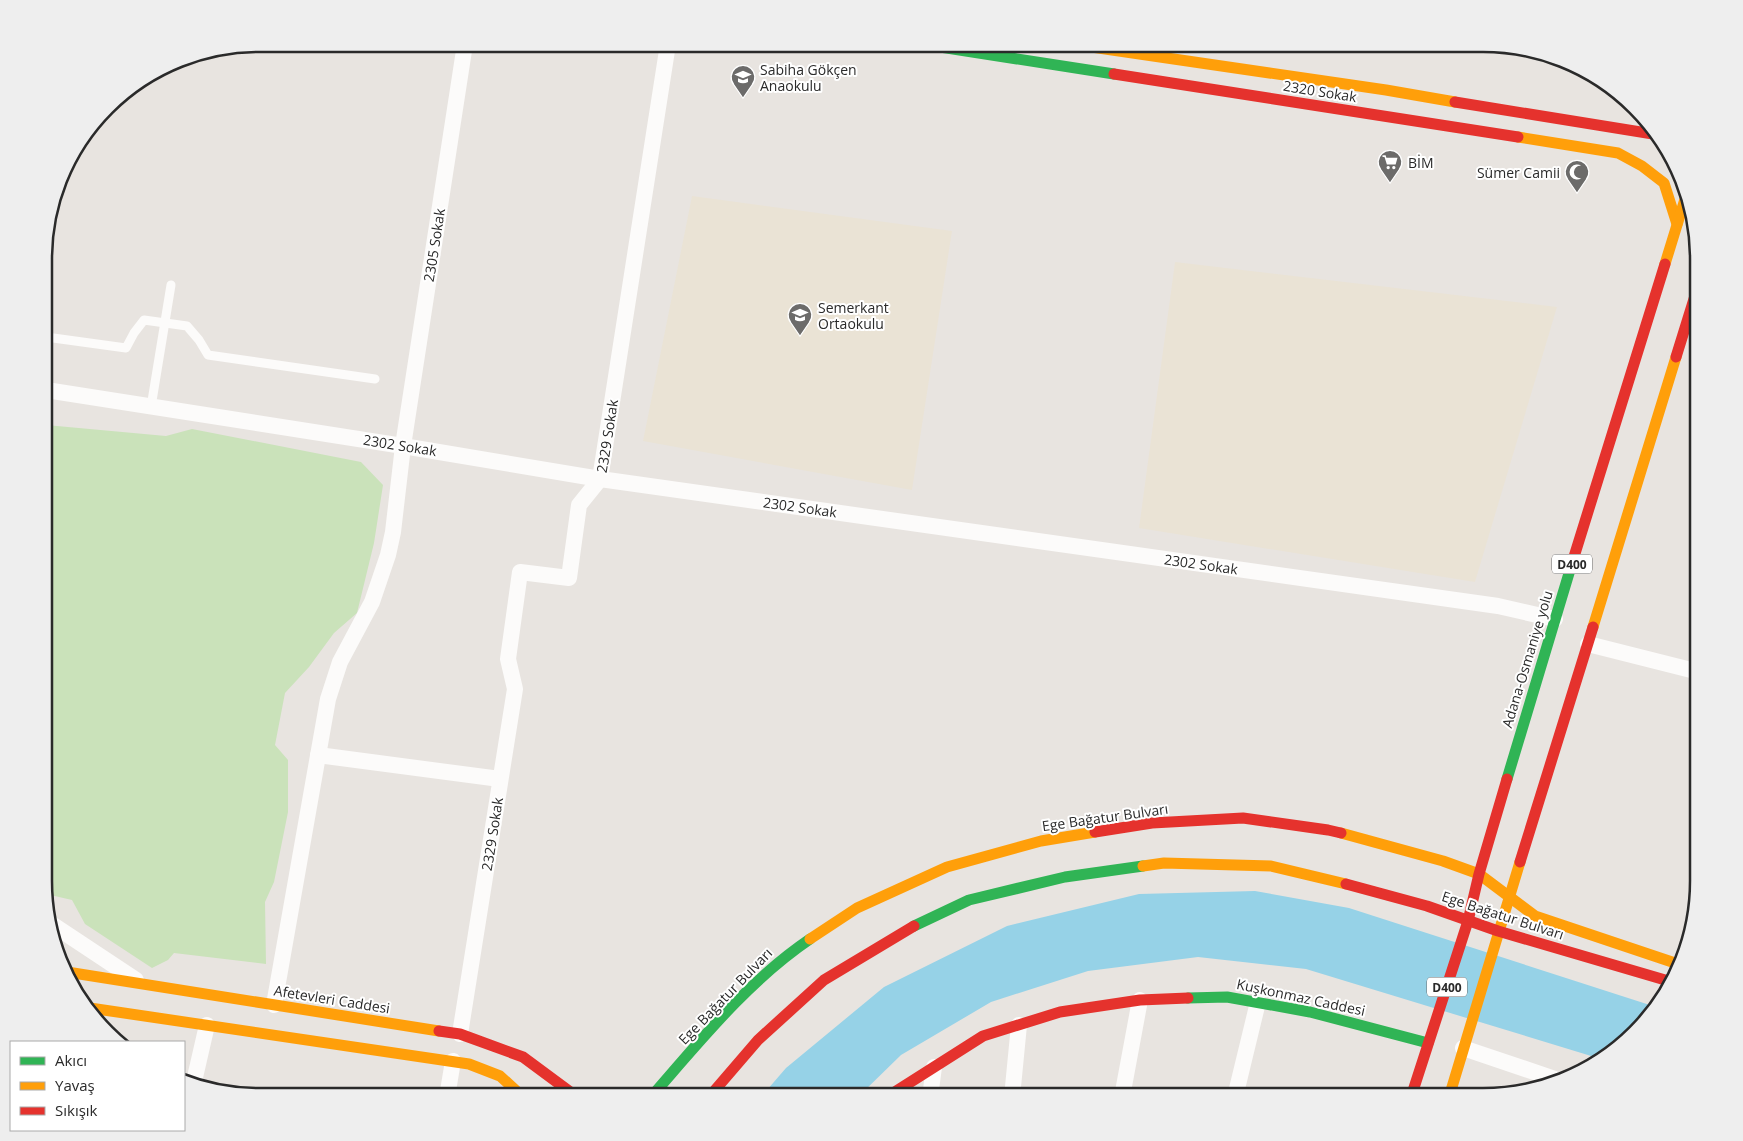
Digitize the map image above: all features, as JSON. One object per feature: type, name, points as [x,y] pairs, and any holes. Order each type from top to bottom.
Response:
[{"type":"main road","name":"2320 Sokak","points":[[999,52],[1164,69],[1191,69],[1386,90],[1648,134]]},
{"type":"main road","name":"2320 Sokak","points":[[1101,52],[1164,69],[1191,69],[1618,154],[1642,166],[1664,183],[1677,224]]},
{"type":"main road","points":[[1164,69],[1165,52]]},
{"type":"main road","name":"Adana-Osmaniye yolu","points":[[1428,1043],[1467,926],[1479,874],[1555,619],[1683,206]]},
{"type":"main road","name":"D400","points":[[1452,1088],[1497,935],[1690,312]]},
{"type":"main road","name":"Ege Bağatur Bulvarı","points":[[659,1088],[724,1015],[785,956],[857,908],[947,867],[1041,840],[1152,823],[1243,818],[1328,830],[1443,861],[1479,874],[1535,916],[1674,963]]},
{"type":"main road","name":"Ege Bağatur Bulvarı","points":[[717,1088],[758,1040],[824,980],[909,928],[969,900],[1064,877],[1164,863],[1271,866],[1428,906],[1467,926],[1665,980]]},
{"type":"main road","name":"Afetevleri Caddesi","points":[[74,973],[460,1034],[523,1057],[565,1088]]},
{"type":"main road","name":"Kuşkonmaz Caddesi","points":[[901,1088],[983,1036],[1060,1012],[1140,1000],[1227,997],[1310,1012],[1428,1043]]},
{"type":"main road","points":[[97,1009],[470,1064],[500,1076],[513,1088]]},
{"type":"main road","name":"D400","points":[[1414,1088],[1428,1043]]},
{"type":"street","name":"2305 Sokak","points":[[274,1005],[333,680],[346,649],[361,625],[372,602],[388,556],[394,525],[403,446],[464,52]]},
{"type":"street","name":"2329 Sokak","points":[[460,1034],[514,689],[508,659],[520,572],[569,578],[579,506],[600,479],[667,52]]},
{"type":"street","name":"2302 Sokak","points":[[52,391],[600,479],[1498,606],[1555,619]]},
{"type":"street","points":[[1588,644],[1690,670]]},
{"type":"street","points":[[318,755],[500,779]]},
{"type":"street","points":[[58,928],[143,984]]},
{"type":"street","points":[[1124,1088],[1140,1000]]},
{"type":"street","points":[[1237,1088],[1258,1002]]},
{"type":"street","points":[[195,1078],[207,1025]]},
{"type":"street","points":[[1013,1088],[1020,1025]]},
{"type":"street","points":[[1463,1048],[1551,1078]]},
{"type":"street","points":[[449,1088],[453,1062]]},
{"type":"street","points":[[931,1088],[934,1067]]},
{"type":"lane","points":[[152,407],[171,285]]},
{"type":"lane","points":[[52,338],[126,348],[144,320],[165,322],[187,326],[199,340],[208,355],[375,380]]},
{"type":"shaded area","name":"Semerkant Ortaokulu","points":[[692,196],[952,231],[912,490],[643,441]]},
{"type":"shaded area","points":[[1175,262],[1557,307],[1475,582],[1139,528]]},
{"type":"green space","points":[[52,426],[166,436],[192,429],[361,462],[383,485],[374,543],[357,613],[334,633],[309,667],[285,693],[275,745],[288,760],[288,812],[274,882],[265,902],[266,964],[174,953],[168,960],[152,968],[85,924],[72,900],[53,896],[52,881]]},
{"type":"water","points":[[1255,891],[1349,908],[1650,1005],[1630,1028],[1594,1057],[1306,969],[1198,957],[1088,971],[991,1002],[901,1055],[867,1088],[769,1088],[786,1068],[884,987],[1007,926],[1139,894]]},
{"type":"traffic: fast","points":[[972,52],[1114,74]]},
{"type":"traffic: fast","points":[[1507,779],[1573,560]]},
{"type":"traffic: fast","points":[[914,926],[969,900],[1065,877],[1143,866]]},
{"type":"traffic: fast","points":[[659,1088],[706,1033],[745,993],[787,956],[810,939]]},
{"type":"traffic: fast","points":[[1188,998],[1227,997],[1310,1012],[1428,1043]]},
{"type":"traffic: slow","points":[[1126,52],[1386,90],[1455,102]]},
{"type":"traffic: slow","points":[[1518,137],[1618,153],[1642,166],[1664,183],[1677,224]]},
{"type":"traffic: slow","points":[[1665,264],[1683,206]]},
{"type":"traffic: slow","points":[[1593,627],[1676,357]]},
{"type":"traffic: slow","points":[[810,939],[857,908],[947,867],[1041,841],[1095,832]]},
{"type":"traffic: slow","points":[[1341,833],[1443,861],[1479,874],[1535,916],[1674,963]]},
{"type":"traffic: slow","points":[[1452,1088],[1520,862]]},
{"type":"traffic: slow","points":[[1143,866],[1164,863],[1271,866],[1346,884]]},
{"type":"traffic: slow","points":[[74,973],[439,1031]]},
{"type":"traffic: slow","points":[[97,1009],[469,1064],[500,1076],[513,1088]]},
{"type":"traffic: jam","points":[[1114,74],[1518,137]]},
{"type":"traffic: jam","points":[[1455,102],[1647,133]]},
{"type":"traffic: jam","points":[[1573,560],[1665,264]]},
{"type":"traffic: jam","points":[[1676,357],[1690,312]]},
{"type":"traffic: jam","points":[[1520,862],[1593,627]]},
{"type":"traffic: jam","points":[[1414,1088],[1468,921],[1479,874],[1507,779]]},
{"type":"traffic: jam","points":[[1095,832],[1152,823],[1243,818],[1341,833]]},
{"type":"traffic: jam","points":[[1346,884],[1427,906],[1498,931],[1665,980]]},
{"type":"traffic: jam","points":[[717,1088],[758,1040],[824,980],[914,926]]},
{"type":"traffic: jam","points":[[901,1088],[983,1036],[1060,1012],[1140,1000],[1188,998]]},
{"type":"traffic: jam","points":[[439,1031],[460,1034],[523,1057],[565,1088]]},
{"type":"place","name":"Sabiha Gökçen Anaokulu","points":[[743,98]]},
{"type":"place","name":"BİM","points":[[1390,183]]},
{"type":"place","name":"Sümer Camii","points":[[1577,193]]},
{"type":"place","name":"Semerkant Ortaokulu","points":[[800,336]]}]
